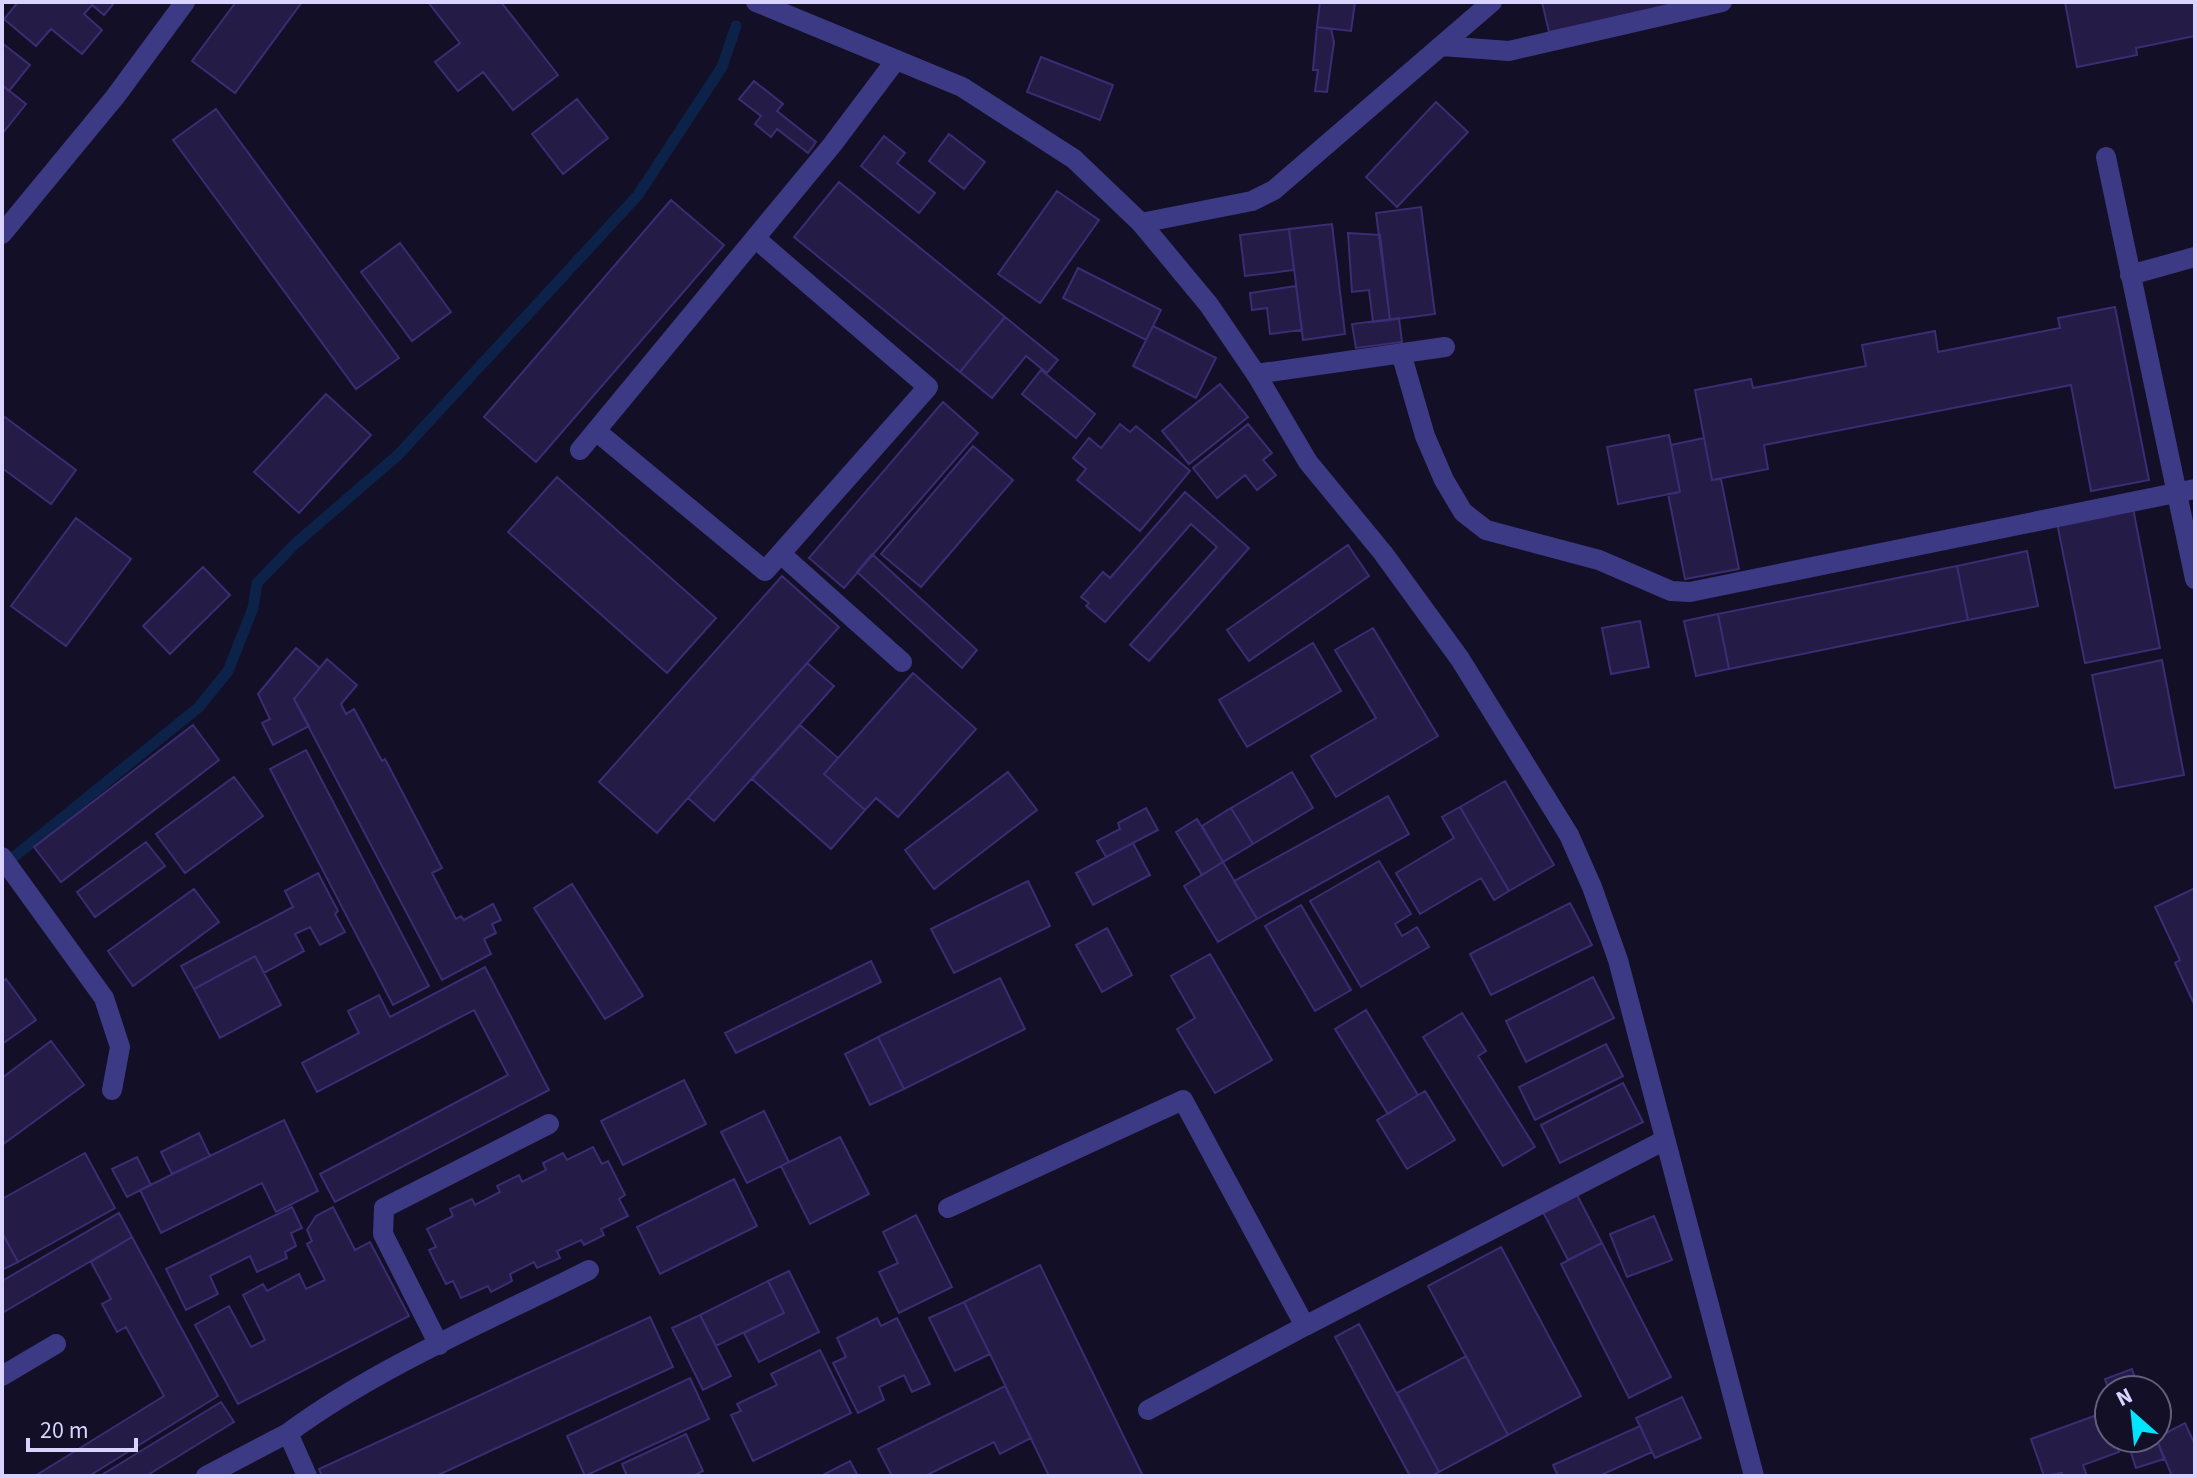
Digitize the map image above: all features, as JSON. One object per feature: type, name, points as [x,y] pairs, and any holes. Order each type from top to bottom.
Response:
[{"type":"street","points":[[2,234],[115,97],[185,2]]},
{"type":"street","points":[[756,2],[962,87],[1074,159],[1141,223],[1209,305],[1256,374],[1308,462],[1383,553],[1460,659],[1569,835],[1592,887],[1618,960],[1754,1476]]},
{"type":"street","points":[[1141,223],[1252,201],[1274,190],[1492,2]]},
{"type":"street","points":[[1441,46],[1509,51],[1722,2]]},
{"type":"street","points":[[580,450],[832,145],[896,60]]},
{"type":"street","points":[[2106,157],[2130,275],[2186,491],[2195,579]]},
{"type":"street","points":[[596,431],[765,571],[928,387],[755,238]]},
{"type":"street","points":[[2130,275],[2195,257]]},
{"type":"street","points":[[1256,374],[1445,347]]},
{"type":"street","points":[[1401,353],[1425,436],[1444,480],[1463,512],[1486,530],[1599,560],[1632,577],[1671,591],[1690,592],[2186,491]]},
{"type":"street","points":[[781,554],[902,662]]},
{"type":"street","points":[[2,857],[104,998],[120,1047],[112,1090]]},
{"type":"street","points":[[948,1208],[1183,1100],[1305,1326]]},
{"type":"street","points":[[439,1345],[383,1234],[384,1208],[549,1124]]},
{"type":"street","points":[[1148,1410],[1665,1140]]},
{"type":"street","points":[[206,1476],[288,1433],[326,1405],[589,1270]]},
{"type":"street","points":[[2,1376],[56,1344]]},
{"type":"street","points":[[288,1433],[307,1476]]},
{"type":"building","points":[[18,2],[115,2],[104,15],[92,5],[84,14],[102,30],[82,54],[51,29],[36,46],[4,19]]},
{"type":"building","points":[[236,2],[302,2],[235,93],[192,61]]},
{"type":"building","points":[[428,2],[501,2],[558,75],[513,110],[483,72],[458,91],[435,62],[460,43]]},
{"type":"building","points":[[1320,2],[1355,2],[1351,31],[1317,27]]},
{"type":"building","points":[[1542,2],[1682,2],[1549,32]]},
{"type":"building","points":[[2065,2],[2195,2],[2195,36],[2136,48],[2137,55],[2077,67]]},
{"type":"building","points":[[1317,27],[1331,29],[1334,42],[1327,92],[1315,91],[1318,70],[1313,70]]},
{"type":"building","points":[[2,43],[30,65],[9,91],[2,85]]},
{"type":"building","points":[[1041,57],[1113,85],[1100,120],[1027,92]]},
{"type":"building","points":[[754,81],[783,104],[777,111],[816,142],[808,153],[777,129],[771,137],[755,124],[761,116],[739,99]]},
{"type":"building","points":[[2,85],[26,104],[2,134]]},
{"type":"building","points":[[577,99],[608,138],[563,174],[532,134]]},
{"type":"building","points":[[1436,102],[1468,132],[1397,207],[1366,177]]},
{"type":"building","points":[[216,109],[399,358],[356,389],[173,140]]},
{"type":"building","points":[[949,134],[985,162],[964,189],[929,161]]},
{"type":"building","points":[[884,136],[905,153],[897,163],[935,193],[919,213],[861,166]]},
{"type":"building","points":[[839,182],[1005,317],[960,372],[794,237]]},
{"type":"building","points":[[1057,191],[1099,220],[1040,303],[998,274]]},
{"type":"building","points":[[671,200],[724,245],[536,462],[484,417]]},
{"type":"building","points":[[1421,207],[1435,314],[1390,320],[1376,213]]},
{"type":"building","points":[[1332,224],[1345,334],[1303,340],[1289,229]]},
{"type":"building","points":[[1289,229],[1294,270],[1245,276],[1240,235]]},
{"type":"building","points":[[1348,233],[1380,235],[1390,320],[1373,322],[1369,290],[1352,292]]},
{"type":"building","points":[[400,243],[451,312],[412,341],[361,272]]},
{"type":"building","points":[[1078,268],[1161,310],[1146,340],[1063,298]]},
{"type":"building","points":[[1296,286],[1302,330],[1270,334],[1267,308],[1252,310],[1250,293]]},
{"type":"building","points":[[2115,307],[2149,480],[2091,491],[2071,385],[1764,445],[1768,469],[1712,480],[1695,390],[1751,379],[1753,388],[1866,366],[1862,345],[1935,331],[1938,352],[2060,328],[2058,318]]},
{"type":"building","points":[[1005,317],[1058,360],[1047,373],[1026,356],[992,398],[960,372]]},
{"type":"building","points":[[1399,318],[1402,342],[1356,348],[1352,324]]},
{"type":"building","points":[[1153,326],[1216,358],[1196,398],[1133,366]]},
{"type":"building","points":[[1041,370],[1095,414],[1076,438],[1022,394]]},
{"type":"building","points":[[1220,384],[1248,417],[1189,464],[1162,431]]},
{"type":"building","points":[[326,394],[371,435],[299,513],[254,472]]},
{"type":"building","points":[[943,402],[978,433],[844,588],[809,558]]},
{"type":"building","points":[[2,415],[76,470],[51,504],[2,468]]},
{"type":"building","points":[[1120,424],[1130,432],[1136,426],[1190,471],[1140,531],[1077,480],[1086,469],[1073,458],[1089,438],[1101,448]]},
{"type":"building","points":[[1248,424],[1272,453],[1263,460],[1276,475],[1257,490],[1245,475],[1217,498],[1193,468]]},
{"type":"building","points":[[1669,435],[1680,492],[1618,504],[1607,447]]},
{"type":"building","points":[[1704,438],[1712,480],[1721,479],[1739,569],[1685,579],[1668,494],[1680,492],[1671,445]]},
{"type":"building","points":[[973,446],[1013,480],[921,587],[881,554]]},
{"type":"building","points":[[557,477],[716,618],[667,673],[508,532]]},
{"type":"building","points":[[1185,492],[1249,548],[1149,661],[1130,645],[1217,547],[1191,524],[1105,622],[1086,606],[1089,603],[1081,597],[1103,572],[1110,578]]},
{"type":"building","points":[[2133,508],[2160,648],[2085,663],[2057,523]]},
{"type":"building","points":[[76,518],[131,559],[66,646],[11,606]]},
{"type":"building","points":[[1348,545],[1369,576],[1249,661],[1227,630]]},
{"type":"building","points":[[2027,551],[2038,606],[1968,620],[1957,566]]},
{"type":"building","points":[[872,554],[977,650],[962,668],[857,572]]},
{"type":"building","points":[[1957,566],[1968,620],[1729,669],[1718,614]]},
{"type":"building","points":[[203,567],[230,595],[170,654],[143,626]]},
{"type":"building","points":[[782,576],[839,627],[657,833],[599,782]]},
{"type":"building","points":[[1718,614],[1729,669],[1696,676],[1684,621]]},
{"type":"building","points":[[1640,621],[1649,667],[1611,674],[1602,628]]},
{"type":"building","points":[[1373,628],[1438,736],[1336,797],[1311,756],[1376,718],[1335,650]]},
{"type":"building","points":[[1313,643],[1341,691],[1247,747],[1219,700]]},
{"type":"building","points":[[296,648],[320,668],[294,699],[309,726],[273,745],[262,723],[270,719],[258,694]]},
{"type":"building","points":[[327,659],[357,685],[341,704],[346,714],[354,709],[382,761],[385,759],[442,868],[432,873],[456,919],[461,916],[464,920],[493,904],[501,920],[492,924],[496,933],[484,939],[491,954],[442,980],[294,699]]},
{"type":"building","points":[[2162,660],[2184,775],[2115,788],[2092,675]]},
{"type":"building","points":[[807,663],[834,686],[714,821],[688,798]]},
{"type":"building","points":[[913,673],[976,729],[898,817],[876,798],[865,810],[824,774]]},
{"type":"building","points":[[193,725],[219,760],[61,882],[34,847]]},
{"type":"building","points":[[800,725],[838,758],[824,774],[865,810],[831,849],[752,779]]},
{"type":"building","points":[[306,750],[429,986],[393,1005],[270,769]]},
{"type":"building","points":[[1008,772],[1037,810],[934,889],[905,850]]},
{"type":"building","points":[[1292,772],[1313,808],[1253,844],[1231,808]]},
{"type":"building","points":[[234,777],[263,816],[185,873],[156,834]]},
{"type":"building","points":[[1505,781],[1554,865],[1509,891],[1460,807]]},
{"type":"building","points":[[1388,796],[1409,834],[1257,919],[1234,881]]},
{"type":"building","points":[[1460,807],[1509,891],[1494,900],[1481,878],[1420,914],[1396,873],[1454,838],[1442,817]]},
{"type":"building","points":[[1146,808],[1158,830],[1106,857],[1097,841],[1120,829],[1118,823]]},
{"type":"building","points":[[1231,808],[1253,844],[1223,862],[1202,826]]},
{"type":"building","points":[[1197,819],[1223,862],[1202,875],[1176,832]]},
{"type":"building","points":[[146,842],[165,866],[95,917],[77,892]]},
{"type":"building","points":[[1133,843],[1150,875],[1093,905],[1076,873]]},
{"type":"building","points":[[1379,861],[1411,914],[1395,924],[1402,936],[1417,927],[1429,947],[1361,987],[1310,901]]},
{"type":"building","points":[[1223,862],[1257,919],[1218,942],[1184,886]]},
{"type":"building","points":[[318,873],[345,932],[320,945],[310,927],[295,934],[304,951],[264,973],[255,956],[194,989],[181,966],[293,907],[285,891]]},
{"type":"building","points":[[1028,881],[1050,926],[954,973],[931,929]]},
{"type":"building","points":[[572,884],[643,996],[605,1019],[534,908]]},
{"type":"building","points":[[2195,888],[2195,1006],[2175,963],[2180,960],[2155,907]]},
{"type":"building","points":[[194,889],[219,922],[133,986],[108,951]]},
{"type":"building","points":[[1570,903],[1592,945],[1491,995],[1470,954]]},
{"type":"building","points":[[1301,905],[1351,990],[1315,1011],[1265,926]]},
{"type":"building","points":[[1107,928],[1132,975],[1102,992],[1076,945]]},
{"type":"building","points":[[1210,954],[1272,1060],[1215,1093],[1177,1029],[1195,1018],[1171,976]]},
{"type":"building","points":[[255,956],[281,1005],[220,1038],[194,989]]},
{"type":"building","points":[[871,961],[881,982],[736,1053],[725,1033]]},
{"type":"building","points":[[485,967],[549,1090],[335,1202],[320,1174],[508,1075],[474,1010],[317,1092],[302,1063],[359,1033],[348,1011],[379,995],[390,1017]]},
{"type":"building","points":[[1593,977],[1614,1018],[1526,1062],[1506,1021]]},
{"type":"building","points":[[1000,978],[1025,1029],[904,1089],[878,1037]]},
{"type":"building","points":[[6,979],[36,1020],[2,1044],[2,982]]},
{"type":"building","points":[[1366,1010],[1418,1095],[1388,1114],[1335,1029]]},
{"type":"building","points":[[1462,1013],[1486,1051],[1478,1056],[1535,1147],[1503,1166],[1423,1037]]},
{"type":"building","points":[[878,1037],[904,1089],[870,1105],[845,1054]]},
{"type":"building","points":[[51,1041],[84,1085],[2,1145],[2,1078]]},
{"type":"building","points":[[1606,1044],[1623,1076],[1535,1120],[1519,1087]]},
{"type":"building","points":[[684,1080],[706,1124],[623,1165],[601,1121]]},
{"type":"building","points":[[1623,1083],[1643,1122],[1560,1163],[1541,1125]]},
{"type":"building","points":[[1425,1091],[1455,1140],[1407,1169],[1377,1120]]},
{"type":"building","points":[[764,1111],[789,1162],[747,1183],[721,1132]]},
{"type":"building","points":[[284,1120],[318,1191],[276,1212],[262,1183],[161,1233],[140,1190]]},
{"type":"building","points":[[199,1133],[210,1156],[172,1174],[161,1152]]},
{"type":"building","points":[[840,1137],[869,1194],[810,1224],[781,1166]]},
{"type":"building","points":[[593,1147],[602,1164],[608,1161],[625,1195],[619,1199],[628,1216],[601,1229],[604,1235],[584,1245],[581,1240],[557,1251],[560,1258],[537,1268],[534,1262],[510,1274],[512,1281],[491,1292],[488,1286],[461,1298],[453,1281],[446,1284],[429,1250],[436,1247],[427,1229],[453,1216],[450,1209],[472,1199],[475,1205],[500,1192],[497,1186],[519,1175],[522,1182],[546,1170],[543,1163],[563,1153],[567,1160]]},
{"type":"building","points":[[85,1153],[115,1208],[18,1262],[2,1233],[2,1199]]},
{"type":"building","points":[[137,1157],[151,1185],[127,1197],[112,1169]]},
{"type":"building","points":[[734,1179],[757,1226],[660,1274],[637,1227]]},
{"type":"building","points":[[1576,1193],[1602,1243],[1568,1260],[1542,1210]]},
{"type":"building","points":[[292,1207],[302,1228],[291,1233],[296,1246],[285,1252],[287,1258],[257,1272],[250,1256],[210,1276],[218,1294],[186,1310],[166,1269]]},
{"type":"building","points":[[333,1207],[355,1250],[370,1242],[409,1316],[238,1404],[195,1325],[229,1306],[251,1347],[265,1340],[243,1295],[263,1284],[267,1291],[299,1274],[306,1289],[325,1280],[307,1244],[312,1241],[307,1230],[316,1216]]},
{"type":"building","points":[[119,1213],[132,1237],[2,1313],[2,1281]]},
{"type":"building","points":[[916,1215],[952,1287],[899,1313],[879,1272],[898,1263],[883,1232]]},
{"type":"building","points":[[1654,1216],[1672,1260],[1627,1277],[1610,1234]]},
{"type":"building","points":[[2,1237],[18,1262],[2,1270]]},
{"type":"building","points":[[132,1237],[218,1396],[89,1476],[35,1476],[164,1396],[126,1327],[117,1332],[102,1304],[111,1299],[91,1262]]},
{"type":"building","points":[[1602,1243],[1671,1377],[1629,1398],[1561,1264]]},
{"type":"building","points":[[1501,1247],[1581,1396],[1508,1435],[1428,1286]]},
{"type":"building","points":[[1040,1265],[1143,1476],[1049,1476],[964,1302]]},
{"type":"building","points":[[789,1271],[819,1332],[759,1362],[744,1333],[784,1313],[768,1281]]},
{"type":"building","points":[[768,1281],[784,1313],[716,1346],[700,1315]]},
{"type":"building","points":[[964,1302],[990,1354],[955,1371],[929,1318]]},
{"type":"building","points":[[700,1315],[731,1376],[703,1390],[672,1328]]},
{"type":"building","points":[[650,1317],[673,1367],[436,1476],[322,1476],[319,1469]]},
{"type":"building","points":[[877,1318],[881,1326],[897,1318],[930,1384],[912,1392],[904,1375],[879,1387],[884,1400],[858,1413],[833,1363],[846,1357],[837,1338]]},
{"type":"building","points":[[1359,1324],[1439,1472],[1431,1476],[1410,1476],[1335,1337]]},
{"type":"building","points":[[820,1350],[851,1413],[753,1461],[731,1415],[741,1411],[737,1404],[777,1385],[771,1374]]},
{"type":"building","points":[[1466,1356],[1508,1435],[1439,1472],[1397,1393]]},
{"type":"building","points":[[690,1378],[709,1419],[585,1476],[567,1436]]},
{"type":"building","points":[[1005,1386],[1031,1438],[1000,1454],[994,1442],[925,1476],[892,1476],[878,1449]]},
{"type":"building","points":[[1682,1397],[1701,1438],[1655,1458],[1636,1418]]},
{"type":"building","points":[[221,1402],[234,1422],[146,1476],[100,1476]]},
{"type":"building","points":[[2093,1416],[2093,1454],[2113,1454],[2083,1465],[2087,1476],[2063,1476],[2062,1473],[2044,1476],[2031,1439]]},
{"type":"building","points":[[2185,1423],[2195,1445],[2195,1476],[2172,1476],[2163,1454],[2173,1454],[2173,1429]]},
{"type":"building","points":[[1640,1426],[1652,1452],[1599,1476],[1558,1476],[1553,1465]]},
{"type":"building","points":[[686,1434],[703,1471],[693,1476],[627,1476],[622,1464]]},
{"type":"building","points":[[2131,1454],[2162,1454],[2164,1459],[2136,1468]]},
{"type":"building","points":[[850,1461],[858,1476],[821,1476]]},
{"type":"waterway","points":[[4,865],[199,707],[228,671],[253,608],[257,583],[295,544],[398,455],[638,195],[722,67],[736,26]]}]
